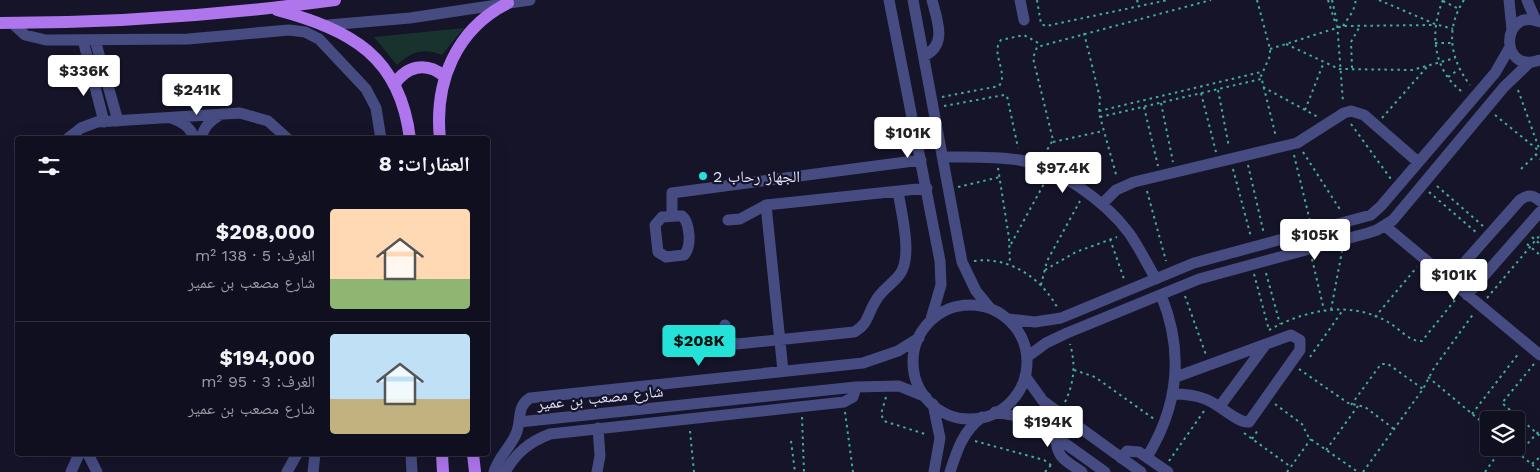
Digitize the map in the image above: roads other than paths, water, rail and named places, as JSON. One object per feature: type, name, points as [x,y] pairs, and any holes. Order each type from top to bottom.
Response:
[{"type":"main road","points":[[5,25],[272,9],[335,0]]},
{"type":"main road","points":[[440,136],[439,104],[444,76],[455,51],[471,30],[491,12],[508,4]]},
{"type":"main road","points":[[272,9],[328,25],[362,47],[380,64],[394,85],[404,108],[409,136]]},
{"type":"main road","points":[[394,85],[398,78],[412,68],[430,67],[444,76]]},
{"type":"main road","points":[[442,456],[444,472]]},
{"type":"main road","points":[[473,456],[475,472]]},
{"type":"street","points":[[328,25],[410,18],[530,0]]},
{"type":"street","points":[[891,0],[942,273],[939,297],[931,320],[919,338],[914,358],[916,378],[929,401],[940,438],[934,472]]},
{"type":"street","points":[[913,0],[962,262],[974,287],[990,308],[1008,319],[1023,340],[1027,357],[1025,376],[1011,401],[974,423],[963,438],[950,472]]},
{"type":"street","points":[[924,56],[931,53],[939,41],[940,34],[932,0]]},
{"type":"street","points":[[1020,0],[1024,20]]},
{"type":"street","points":[[1509,0],[1512,12],[1512,30],[1509,38],[1510,47],[1519,60],[1535,61]]},
{"type":"street","points":[[1512,30],[1520,22],[1538,22],[1529,1]]},
{"type":"street","points":[[5,25],[32,38],[83,40],[188,39],[289,30],[305,32],[319,40],[366,89],[376,108],[381,136]]},
{"type":"street","points":[[83,40],[104,122]]},
{"type":"street","points":[[95,40],[118,121]]},
{"type":"street","points":[[1008,319],[1034,322],[1061,318],[1170,273],[1253,246],[1364,218],[1376,211],[1397,188],[1499,67],[1510,47]]},
{"type":"street","points":[[1027,357],[1046,343],[1066,333],[1181,286],[1284,255],[1344,240],[1385,226],[1513,77],[1535,61]]},
{"type":"street","points":[[90,66],[102,64]]},
{"type":"street","points":[[911,106],[933,103]]},
{"type":"street","points":[[1102,204],[1120,188],[1143,180],[1295,144],[1344,113],[1358,112],[1376,125],[1418,162]]},
{"type":"street","points":[[71,136],[81,128],[104,122],[240,113],[259,117],[276,127],[285,136]]},
{"type":"street","points":[[201,136],[202,131],[210,121],[221,114]]},
{"type":"street","points":[[169,117],[181,121],[191,130],[194,136]]},
{"type":"street","points":[[943,157],[1020,160],[1051,172],[1102,204],[1129,233],[1156,279]]},
{"type":"street","points":[[672,216],[672,194],[921,160]]},
{"type":"street","points":[[728,220],[740,219],[766,204],[927,188]]},
{"type":"street","points":[[724,325],[728,340],[734,344],[854,332],[866,324],[874,303],[882,291],[901,273],[906,262],[898,191]]},
{"type":"street","points":[[1449,280],[1526,195],[1534,196],[1540,201]]},
{"type":"street","points":[[766,204],[783,371]]},
{"type":"street","points":[[931,208],[951,204]]},
{"type":"street","points":[[1464,293],[1483,277],[1540,212]]},
{"type":"street","points":[[1385,226],[1527,344],[1537,359]]},
{"type":"street","points":[[1281,239],[1284,255]]},
{"type":"street","points":[[1465,262],[1483,277]]},
{"type":"street","points":[[1147,456],[1164,426],[1176,377],[1172,327],[1161,295]]},
{"type":"street","points":[[931,320],[949,309],[959,306],[970,305],[990,308]]},
{"type":"street","points":[[1173,394],[1186,394],[1215,403],[1245,423],[1253,419],[1300,350],[1300,340],[1291,335],[1176,377]]},
{"type":"street","name":"شارع مصعب بن عمير","points":[[919,338],[898,351],[863,363],[537,396],[524,402],[520,408],[519,422],[889,385],[908,388],[929,401]]},
{"type":"street","points":[[1215,403],[1274,342]]},
{"type":"street","points":[[1025,376],[1036,394],[1058,413],[1140,472]]},
{"type":"street","points":[[505,472],[518,452],[539,438],[550,434],[844,402],[853,397],[856,387]]},
{"type":"street","points":[[929,401],[956,416],[982,417]]},
{"type":"street","points":[[995,412],[1022,417],[1035,422],[1105,472]]},
{"type":"street","points":[[494,472],[498,460],[516,435],[519,422]]},
{"type":"street","points":[[597,472],[600,456],[598,428]]},
{"type":"street","points":[[1056,437],[1056,450],[1060,456],[1082,472]]},
{"type":"street","points":[[1121,458],[1127,451],[1133,450],[1147,456],[1166,470]]},
{"type":"street","points":[[71,472],[78,456]]},
{"type":"street","points":[[89,456],[97,472]]},
{"type":"street","points":[[287,472],[296,456]]},
{"type":"street","points":[[313,472],[315,456]]},
{"type":"street","points":[[411,456],[412,472]]},
{"type":"place","name":"الجهاز رحاب 2","points":[[703,176]]}]
